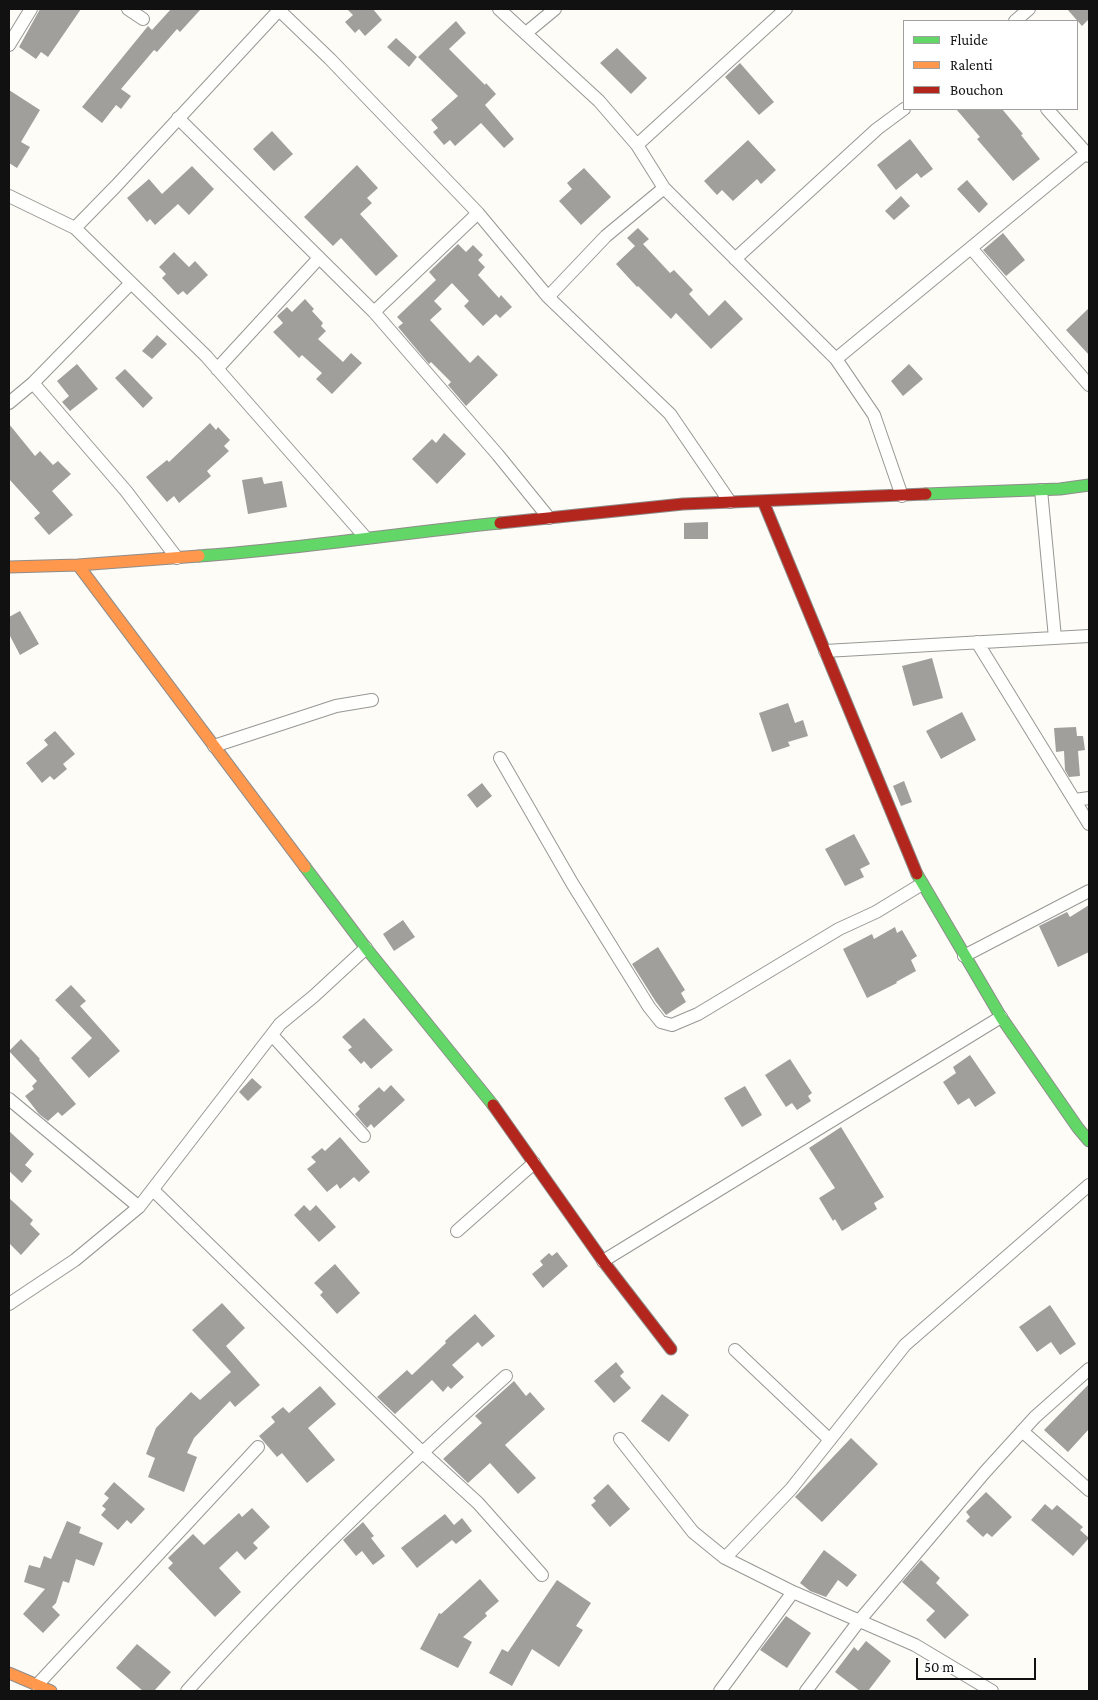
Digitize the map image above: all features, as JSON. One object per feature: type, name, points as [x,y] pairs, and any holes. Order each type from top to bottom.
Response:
[{"type":"street","points":[[9,44],[31,9]]},
{"type":"street","points":[[128,9],[143,19]]},
{"type":"street","points":[[499,9],[599,101],[637,145],[664,188],[836,359],[874,415],[902,496]]},
{"type":"street","points":[[526,33],[555,9]]},
{"type":"street","points":[[637,145],[786,9]]},
{"type":"street","points":[[1016,20],[1029,9]]},
{"type":"street","points":[[75,228],[279,10],[330,59],[478,213],[548,297],[670,414],[730,502]]},
{"type":"street","points":[[735,259],[877,130],[903,110]]},
{"type":"street","points":[[836,359],[1088,155],[1048,110]]},
{"type":"street","points":[[178,118],[374,312],[498,454],[549,518]]},
{"type":"street","points":[[548,297],[606,236],[664,188]]},
{"type":"street","points":[[9,196],[75,228],[206,356],[366,538]]},
{"type":"street","points":[[374,312],[478,213]]},
{"type":"street","points":[[971,248],[1089,385]]},
{"type":"street","points":[[217,369],[319,258]]},
{"type":"street","points":[[9,403],[33,383],[131,283]]},
{"type":"street","points":[[33,383],[126,491],[176,558]]},
{"type":"street","points":[[9,566],[78,565],[267,551],[366,538],[684,504],[1041,490],[1089,485]]},
{"type":"street","points":[[1041,490],[1054,638]]},
{"type":"street","points":[[763,501],[922,884],[1001,1017],[1089,1142]]},
{"type":"street","points":[[78,565],[366,948],[500,1113],[603,1261],[671,1349]]},
{"type":"street","points":[[825,651],[1089,636]]},
{"type":"street","points":[[976,642],[1089,824]]},
{"type":"street","points":[[214,746],[336,706],[372,700]]},
{"type":"street","points":[[500,758],[572,883],[660,1022],[672,1025],[698,1014],[839,929],[876,912],[922,884]]},
{"type":"street","points":[[1075,800],[1089,798]]},
{"type":"street","points":[[964,956],[1089,891]]},
{"type":"street","points":[[9,1304],[75,1260],[139,1207],[280,1024],[314,996],[366,948]]},
{"type":"street","points":[[603,1261],[1001,1017]]},
{"type":"street","points":[[272,1035],[364,1136]]},
{"type":"street","points":[[9,1098],[139,1207]]},
{"type":"street","points":[[457,1230],[534,1163]]},
{"type":"street","points":[[725,1558],[791,1489],[906,1345],[1089,1185]]},
{"type":"street","points":[[153,1190],[422,1452],[478,1503],[542,1575]]},
{"type":"street","points":[[735,1350],[830,1440]]},
{"type":"street","points":[[806,1691],[859,1621],[985,1472],[1035,1417],[1089,1369]]},
{"type":"street","points":[[187,1691],[294,1576],[422,1452],[506,1376]]},
{"type":"street","points":[[1022,1431],[1089,1490]]},
{"type":"street","points":[[620,1439],[693,1532],[725,1558],[793,1592],[915,1645],[992,1691]]},
{"type":"street","points":[[37,1685],[258,1447]]},
{"type":"street","points":[[720,1691],[793,1592]]},
{"type":"street","points":[[9,1673],[51,1691]]},
{"type":"building","points":[[40,9],[81,9],[48,57],[41,52],[36,59],[19,47]]},
{"type":"building","points":[[171,9],[201,9],[180,32],[177,29],[157,52],[154,50],[121,89],[131,96],[121,109],[116,105],[102,123],[82,107],[148,26],[152,30]]},
{"type":"building","points":[[347,9],[373,9],[382,20],[365,36],[359,29],[355,33],[345,22],[353,15]]},
{"type":"building","points":[[1067,9],[1089,9],[1089,19],[1082,26]]},
{"type":"building","points":[[456,21],[466,33],[449,49],[496,94],[485,105],[514,139],[504,148],[481,123],[455,146],[450,140],[444,145],[433,132],[438,128],[431,120],[458,96],[418,57]]},
{"type":"building","points":[[396,38],[417,57],[409,67],[387,47]]},
{"type":"building","points":[[617,48],[647,78],[631,94],[600,63]]},
{"type":"building","points":[[740,63],[774,102],[759,115],[725,77]]},
{"type":"building","points":[[9,90],[40,110],[21,142],[30,147],[17,168],[9,163]]},
{"type":"building","points":[[957,110],[1003,110],[1023,134],[1021,135],[1040,159],[1013,181],[977,139],[980,137]]},
{"type":"building","points":[[272,131],[293,154],[274,171],[253,149]]},
{"type":"building","points":[[910,139],[933,169],[921,178],[917,173],[896,190],[877,165]]},
{"type":"building","points":[[748,140],[776,170],[761,184],[757,179],[733,201],[722,190],[717,195],[704,181]]},
{"type":"building","points":[[357,165],[378,188],[367,198],[372,203],[360,214],[398,256],[376,276],[341,238],[333,246],[304,217]]},
{"type":"building","points":[[192,166],[214,189],[189,215],[178,204],[155,225],[150,219],[147,222],[127,198],[149,179],[162,194]]},
{"type":"building","points":[[584,168],[611,197],[581,225],[559,201],[572,189],[567,183]]},
{"type":"building","points":[[967,180],[988,204],[979,213],[957,189]]},
{"type":"building","points":[[901,196],[910,206],[894,220],[885,211]]},
{"type":"building","points":[[638,228],[649,239],[643,244],[670,273],[674,270],[693,290],[689,294],[709,316],[725,300],[743,319],[711,349],[676,313],[671,319],[616,264],[635,246],[627,238]]},
{"type":"building","points":[[1003,233],[1025,260],[1006,276],[983,250]]},
{"type":"building","points":[[458,244],[466,252],[473,245],[483,255],[478,260],[485,267],[478,275],[499,298],[501,295],[512,307],[500,318],[496,314],[483,326],[464,306],[469,301],[452,283],[434,301],[442,309],[430,320],[470,363],[478,355],[498,375],[466,406],[448,385],[451,382],[431,362],[429,364],[398,327],[403,323],[397,317],[436,280],[429,272]]},
{"type":"building","points":[[174,252],[189,267],[195,261],[208,275],[187,295],[183,291],[178,295],[162,278],[166,274],[159,267]]},
{"type":"building","points":[[305,299],[314,309],[312,311],[323,323],[321,326],[326,331],[318,339],[343,362],[351,353],[362,363],[332,394],[316,379],[322,373],[302,355],[299,358],[273,332],[283,323],[277,316],[287,307],[292,312]]},
{"type":"building","points":[[1089,308],[1089,355],[1066,330]]},
{"type":"building","points":[[157,335],[167,344],[152,359],[142,351]]},
{"type":"building","points":[[77,364],[98,389],[70,411],[62,402],[69,396],[57,381]]},
{"type":"building","points":[[909,364],[923,379],[903,396],[891,381]]},
{"type":"building","points":[[125,369],[153,398],[143,408],[115,378]]},
{"type":"building","points":[[210,423],[216,430],[218,427],[230,440],[224,446],[229,451],[207,471],[211,476],[179,503],[174,496],[167,502],[146,477],[167,460],[169,462]]},
{"type":"building","points":[[9,424],[35,456],[40,451],[53,465],[58,461],[71,474],[52,491],[73,515],[49,535],[34,518],[40,513],[9,479]]},
{"type":"building","points":[[444,433],[466,454],[437,484],[412,459],[432,439],[436,443]]},
{"type":"building","points":[[262,477],[264,484],[282,481],[287,507],[248,514],[242,480]]},
{"type":"building","points":[[708,522],[708,539],[684,539],[684,523]]},
{"type":"building","points":[[20,611],[39,644],[20,655],[9,634],[9,617]]},
{"type":"building","points":[[932,658],[943,698],[913,706],[902,666]]},
{"type":"building","points":[[788,703],[795,723],[803,720],[808,736],[788,742],[790,746],[772,752],[759,713]]},
{"type":"building","points":[[962,712],[976,740],[941,759],[926,731]]},
{"type":"building","points":[[1076,727],[1077,736],[1083,736],[1085,750],[1078,751],[1080,776],[1069,777],[1065,770],[1064,751],[1056,752],[1054,728]]},
{"type":"building","points":[[55,731],[75,754],[63,764],[67,769],[54,780],[50,776],[42,783],[26,763],[48,745],[44,740]]},
{"type":"building","points":[[904,781],[912,802],[901,806],[893,786]]},
{"type":"building","points":[[482,783],[492,796],[477,808],[467,795]]},
{"type":"building","points":[[854,834],[870,864],[860,869],[864,877],[845,886],[825,849]]},
{"type":"building","points":[[1089,905],[1089,952],[1058,967],[1039,926],[1067,912],[1070,917]]},
{"type":"building","points":[[403,920],[415,937],[394,951],[383,934]]},
{"type":"building","points":[[895,927],[897,933],[902,930],[917,956],[911,960],[916,971],[867,998],[843,949],[872,934],[874,939]]},
{"type":"building","points":[[658,947],[685,990],[681,993],[686,1002],[666,1015],[632,964]]},
{"type":"building","points":[[71,985],[86,1001],[80,1006],[120,1051],[89,1078],[71,1058],[92,1038],[55,1000]]},
{"type":"building","points":[[364,1018],[393,1050],[371,1069],[364,1061],[361,1064],[348,1050],[352,1047],[342,1037]]},
{"type":"building","points":[[21,1039],[40,1059],[76,1104],[62,1116],[58,1112],[48,1121],[39,1114],[25,1096],[34,1089],[32,1086],[37,1081],[9,1051]]},
{"type":"building","points":[[970,1055],[996,1093],[975,1107],[969,1098],[958,1105],[943,1082],[956,1073],[953,1067]]},
{"type":"building","points":[[790,1059],[812,1093],[808,1096],[811,1101],[797,1110],[792,1103],[786,1107],[765,1075]]},
{"type":"building","points":[[252,1078],[262,1087],[248,1101],[239,1092]]},
{"type":"building","points":[[391,1085],[405,1100],[374,1128],[371,1124],[367,1128],[355,1114],[360,1109],[358,1106],[379,1087],[384,1092]]},
{"type":"building","points":[[745,1086],[762,1115],[742,1127],[724,1098]]},
{"type":"building","points":[[841,1127],[884,1197],[874,1203],[877,1209],[842,1231],[835,1219],[833,1221],[819,1198],[835,1188],[809,1148]]},
{"type":"building","points":[[9,1131],[34,1154],[25,1165],[32,1171],[22,1183],[9,1171]]},
{"type":"building","points":[[340,1137],[370,1172],[359,1182],[354,1177],[340,1189],[337,1184],[327,1192],[307,1169],[316,1162],[311,1157],[322,1148],[325,1151]]},
{"type":"building","points":[[9,1198],[33,1220],[30,1224],[40,1234],[21,1255],[9,1243]]},
{"type":"building","points":[[304,1205],[310,1211],[316,1205],[336,1227],[319,1242],[294,1215]]},
{"type":"building","points":[[557,1252],[568,1266],[543,1288],[532,1274],[543,1265],[540,1261],[549,1253],[552,1256]]},
{"type":"building","points":[[335,1264],[360,1293],[337,1314],[320,1295],[323,1292],[314,1283]]},
{"type":"building","points":[[222,1303],[245,1328],[226,1346],[260,1385],[235,1407],[230,1401],[194,1438],[187,1453],[197,1457],[184,1492],[148,1477],[155,1458],[146,1454],[156,1428],[191,1392],[200,1400],[231,1372],[192,1330]]},
{"type":"building","points":[[1050,1305],[1076,1344],[1060,1355],[1051,1342],[1037,1352],[1019,1327]]},
{"type":"building","points":[[475,1314],[495,1336],[482,1347],[478,1342],[452,1365],[464,1377],[451,1389],[448,1386],[443,1392],[432,1380],[395,1414],[377,1397],[407,1370],[412,1375]]},
{"type":"building","points":[[616,1362],[624,1372],[620,1376],[631,1388],[614,1403],[594,1381]]},
{"type":"building","points":[[514,1381],[526,1396],[530,1392],[545,1409],[505,1445],[536,1478],[518,1494],[490,1463],[468,1483],[443,1459],[482,1423],[475,1416]]},
{"type":"building","points":[[1089,1384],[1089,1429],[1068,1452],[1044,1430]]},
{"type":"building","points":[[320,1386],[336,1404],[308,1428],[335,1460],[307,1483],[282,1453],[277,1457],[259,1436],[275,1422],[271,1417],[283,1407],[289,1413]]},
{"type":"building","points":[[662,1394],[689,1415],[669,1442],[641,1421]]},
{"type":"building","points":[[851,1438],[878,1464],[822,1522],[795,1497]]},
{"type":"building","points":[[114,1482],[145,1509],[131,1524],[127,1520],[118,1530],[101,1515],[106,1509],[102,1506],[109,1498],[104,1494]]},
{"type":"building","points":[[608,1484],[630,1509],[610,1527],[591,1505],[596,1501],[593,1498]]},
{"type":"building","points":[[986,1492],[1012,1517],[992,1537],[987,1533],[983,1537],[966,1521],[970,1517],[966,1512]]},
{"type":"building","points":[[1045,1504],[1052,1510],[1057,1505],[1083,1527],[1080,1530],[1089,1538],[1073,1556],[1031,1520]]},
{"type":"building","points":[[252,1508],[270,1527],[253,1543],[258,1548],[245,1560],[237,1551],[219,1568],[241,1592],[215,1617],[168,1568],[173,1563],[168,1558],[193,1534],[204,1545],[239,1513],[242,1517]]},
{"type":"building","points":[[445,1514],[454,1525],[462,1518],[472,1531],[456,1544],[452,1540],[417,1568],[401,1548]]},
{"type":"building","points":[[67,1521],[81,1527],[79,1533],[103,1543],[94,1566],[76,1559],[69,1583],[63,1581],[56,1603],[52,1607],[60,1615],[43,1633],[23,1614],[45,1589],[24,1582],[29,1565],[40,1568],[44,1556],[51,1559]]},
{"type":"building","points":[[363,1522],[374,1536],[371,1538],[385,1556],[373,1565],[362,1551],[356,1556],[343,1540]]},
{"type":"building","points":[[824,1550],[857,1575],[847,1587],[838,1580],[826,1597],[810,1591],[800,1583]]},
{"type":"building","points":[[921,1560],[940,1578],[936,1583],[969,1615],[945,1639],[926,1620],[935,1611],[902,1582]]},
{"type":"building","points":[[480,1579],[499,1601],[485,1613],[487,1616],[463,1637],[472,1642],[458,1668],[420,1649],[439,1613],[441,1614]]},
{"type":"building","points":[[557,1580],[591,1603],[576,1626],[583,1630],[559,1667],[532,1649],[512,1686],[489,1673],[502,1649],[508,1652]]},
{"type":"building","points":[[786,1616],[811,1633],[787,1668],[760,1650]]},
{"type":"building","points":[[866,1641],[891,1661],[868,1691],[860,1691],[835,1672],[854,1647],[858,1651]]},
{"type":"building","points":[[137,1644],[171,1672],[154,1691],[143,1691],[116,1668]]},
{"type":"traffic: fast","points":[[926,494],[1060,489],[1089,485]]},
{"type":"traffic: fast","points":[[199,556],[500,523]]},
{"type":"traffic: fast","points":[[305,867],[366,948],[493,1105]]},
{"type":"traffic: fast","points":[[917,874],[1001,1017],[1089,1141]]},
{"type":"traffic: slow","points":[[9,567],[78,565],[199,556]]},
{"type":"traffic: slow","points":[[78,565],[305,867]]},
{"type":"traffic: slow","points":[[9,1673],[51,1691]]},
{"type":"traffic: jam","points":[[500,523],[683,504],[926,494]]},
{"type":"traffic: jam","points":[[763,501],[917,874]]},
{"type":"traffic: jam","points":[[493,1105],[603,1261],[671,1349]]}]
